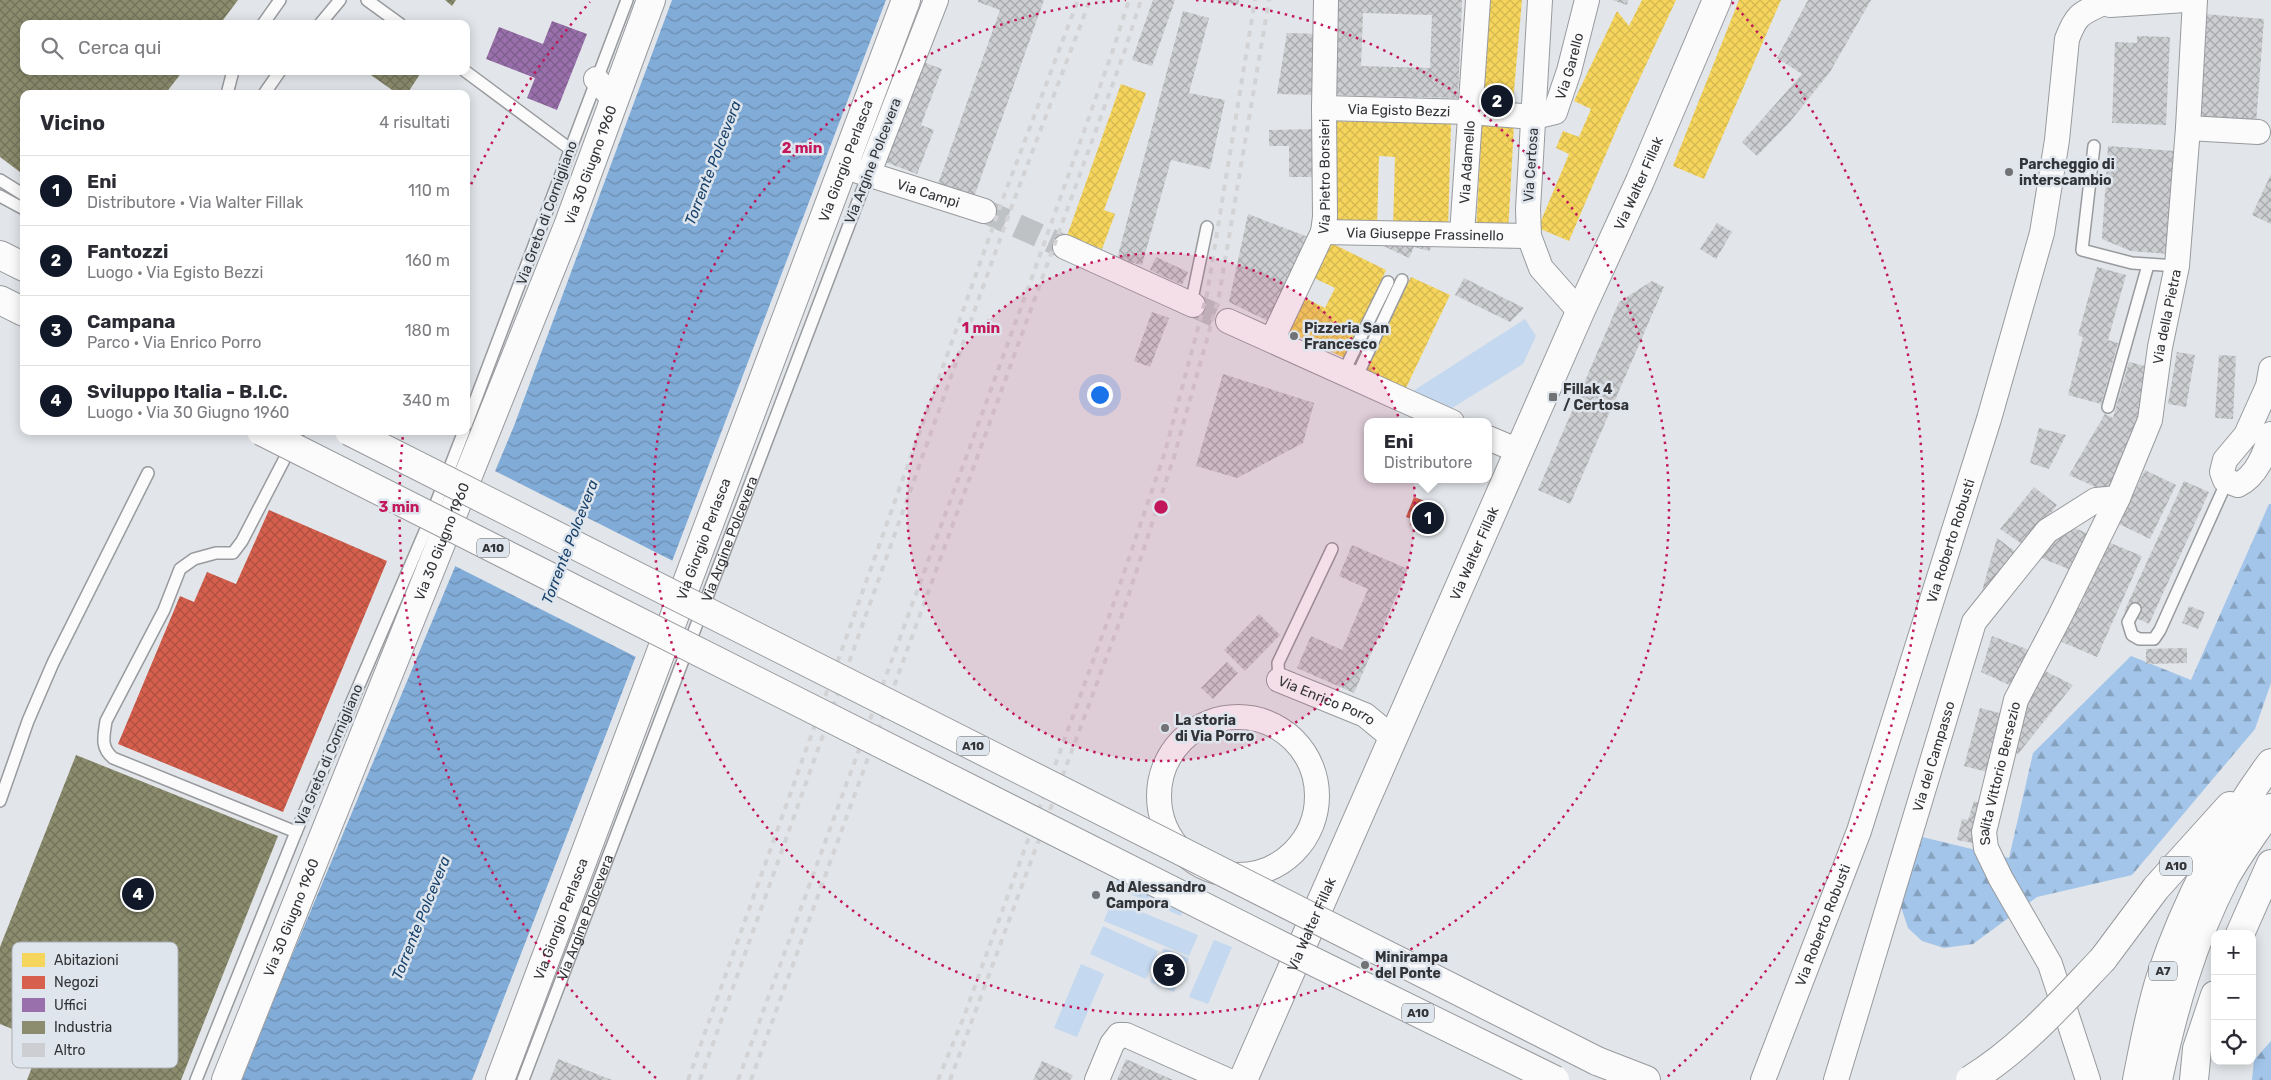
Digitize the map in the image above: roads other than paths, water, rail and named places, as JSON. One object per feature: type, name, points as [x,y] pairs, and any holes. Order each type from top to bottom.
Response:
[{"type":"main road","name":"Via 30 Giugno 1960","points":[[226,1080],[568,226],[650,0]]},
{"type":"main road","name":"Via Giorgio Perlasca","points":[[500,1080],[856,170],[906,0]]},
{"type":"main road","name":"Via Walter Fillak","points":[[1243,1080],[1580,312],[1640,181],[1717,0]]},
{"type":"main road","points":[[0,255],[20,265]]},
{"type":"main road","points":[[0,300],[20,310]]},
{"type":"main road","name":"A10","points":[[268,435],[1273,942],[1555,1080]]},
{"type":"main road","name":"A10","points":[[357,435],[1596,1061],[1630,1080]]},
{"type":"main road","name":"A10","points":[[1970,1080],[2010,1053],[2030,1036],[2103,959],[2156,888],[2220,816],[2264,772]]},
{"type":"main road","name":"A7","points":[[2136,1080],[2161,976],[2178,932],[2207,868],[2264,772]]},
{"type":"main road","name":"A7","points":[[2158,1080],[2180,988],[2198,937],[2226,877],[2271,808]]},
{"type":"main road","points":[[2242,930],[2271,864]]},
{"type":"main road","points":[[2194,1080],[2197,1049],[2211,1007]]},
{"type":"main road","name":"A10","points":[[1596,1061],[1646,1080]]},
{"type":"street","name":"Via Argine Polcevera","points":[[856,170],[936,0]]},
{"type":"street","name":"Via Pietro Borsieri","points":[[1272,340],[1323,232],[1325,217],[1324,108],[1326,0]]},
{"type":"street","name":"Via Adamello","points":[[1462,234],[1478,0]]},
{"type":"street","name":"Via Certosa","points":[[1540,0],[1528,209],[1529,236],[1541,268],[1580,312]]},
{"type":"street","name":"Via Garello","points":[[1534,117],[1555,112],[1569,71],[1587,0]]},
{"type":"street","points":[[2101,1],[2110,5],[2185,0]]},
{"type":"street","name":"Via della Pietra","points":[[2118,498],[2150,420],[2160,347],[2177,266],[2188,128],[2195,0]]},
{"type":"street","name":"Via Roberto Robusti","points":[[1763,1080],[1859,831],[1989,419],[2042,233],[2057,140],[2067,39],[2073,24],[2082,12],[2101,4],[2101,1]]},
{"type":"street","points":[[596,79],[614,100]]},
{"type":"street","name":"Via Egisto Bezzi","points":[[1324,108],[1470,112],[1534,117]]},
{"type":"street","points":[[2188,128],[2258,132]]},
{"type":"street","name":"Via Campi","points":[[856,170],[984,210]]},
{"type":"street","name":"Via Giuseppe Frassinello","points":[[1323,232],[1529,236]]},
{"type":"street","points":[[1065,247],[1192,304]]},
{"type":"street","points":[[1228,321],[1443,418]]},
{"type":"street","points":[[2271,369],[2268,386],[2246,436],[2225,460],[2222,472],[2227,481],[2238,485],[2247,479],[2257,468],[2271,434]]},
{"type":"street","points":[[1492,440],[1519,451]]},
{"type":"street","name":"Via del Campasso","points":[[1836,1080],[1974,622],[2047,531],[2096,500],[2118,498]]},
{"type":"street","name":"Salita Vittorio Bersezio","points":[[2088,1080],[2050,964],[2001,879],[1986,848],[1984,832],[2016,700],[2118,498]]},
{"type":"street","name":"Via Enrico Porro","points":[[1279,680],[1364,715],[1392,738]]},
{"type":"street","points":[[1232,717],[1257,719],[1280,729],[1299,745],[1312,766],[1317,791],[1315,815],[1305,838],[1295,851],[1268,870],[1244,875],[1227,874],[1219,873],[1196,864],[1177,847],[1164,826],[1159,802],[1161,777],[1170,754],[1187,735],[1208,723],[1232,717]]},
{"type":"street","points":[[1097,1080],[1112,1044],[1119,1035],[1126,1035],[1227,1080]]},
{"type":"lane","points":[[267,20],[280,0]]},
{"type":"lane","points":[[323,20],[340,0]]},
{"type":"lane","points":[[367,0],[395,20]]},
{"type":"lane","name":"Via Greto di Cornigliano","points":[[470,415],[627,0]]},
{"type":"lane","points":[[228,90],[232,75]]},
{"type":"lane","points":[[267,90],[277,75]]},
{"type":"lane","points":[[470,75],[570,148]]},
{"type":"lane","points":[[2094,146],[2082,250],[2148,265],[2177,266]]},
{"type":"lane","name":"Via Argine Polcevera","points":[[523,1080],[856,170]]},
{"type":"lane","points":[[0,180],[20,192]]},
{"type":"lane","points":[[0,196],[20,207]]},
{"type":"lane","points":[[1192,304],[1206,227]]},
{"type":"lane","points":[[2108,407],[2148,265]]},
{"type":"lane","points":[[1349,375],[1402,280]]},
{"type":"lane","points":[[1349,375],[1388,282]]},
{"type":"lane","points":[[296,832],[113,758],[106,752],[103,741],[106,721],[164,610],[180,569],[194,558],[216,553],[233,553],[242,541],[297,435]]},
{"type":"lane","name":"Via Greto di Cornigliano","points":[[196,1080],[296,832],[426,529],[462,435]]},
{"type":"lane","points":[[0,801],[28,721],[52,664],[148,473]]},
{"type":"lane","points":[[2135,609],[2128,622],[2132,635],[2139,638],[2154,639],[2160,630],[2227,481]]},
{"type":"lane","name":"Via Enrico Porro","points":[[1279,680],[1278,663],[1332,549]]},
{"type":"water","name":"Torrente Polcevera","points":[[672,0],[886,0],[472,1080],[242,1080],[283,977],[514,426]]},
{"type":"tunnel","points":[[984,211],[1065,247]]},
{"type":"tunnel","points":[[1193,305],[1228,321]]},
{"type":"railway","points":[[688,1080],[1004,196],[1078,0]]},
{"type":"railway","points":[[700,1080],[1014,200],[1090,0]]},
{"type":"railway","points":[[738,1080],[1031,280],[1129,0]]},
{"type":"railway","points":[[751,1080],[1124,53],[1141,0]]},
{"type":"railway","points":[[938,1080],[963,1019],[1110,614],[1165,452],[1207,294],[1255,0]]},
{"type":"railway","points":[[950,1080],[1121,618],[1174,457],[1219,296],[1269,0]]},
{"type":"place","name":"Fantozzi","points":[[1497,101]]},
{"type":"place","name":"Parcheggio di interscambio","points":[[2009,172]]},
{"type":"place","name":"Pizzeria San Francesco","points":[[1294,336]]},
{"type":"place","name":"Fillak 4 / Certosa","points":[[1553,397]]},
{"type":"place","name":"Eni","points":[[1428,518]]},
{"type":"place","name":"La storia di Via Porro","points":[[1165,728]]},
{"type":"place","name":"Sviluppo Italia - B.I.C.","points":[[138,894]]},
{"type":"place","name":"Ad Alessandro Campora","points":[[1096,895]]},
{"type":"place","name":"Minirampa del Ponte","points":[[1365,965]]},
{"type":"place","name":"Campana","points":[[1169,970]]}]
